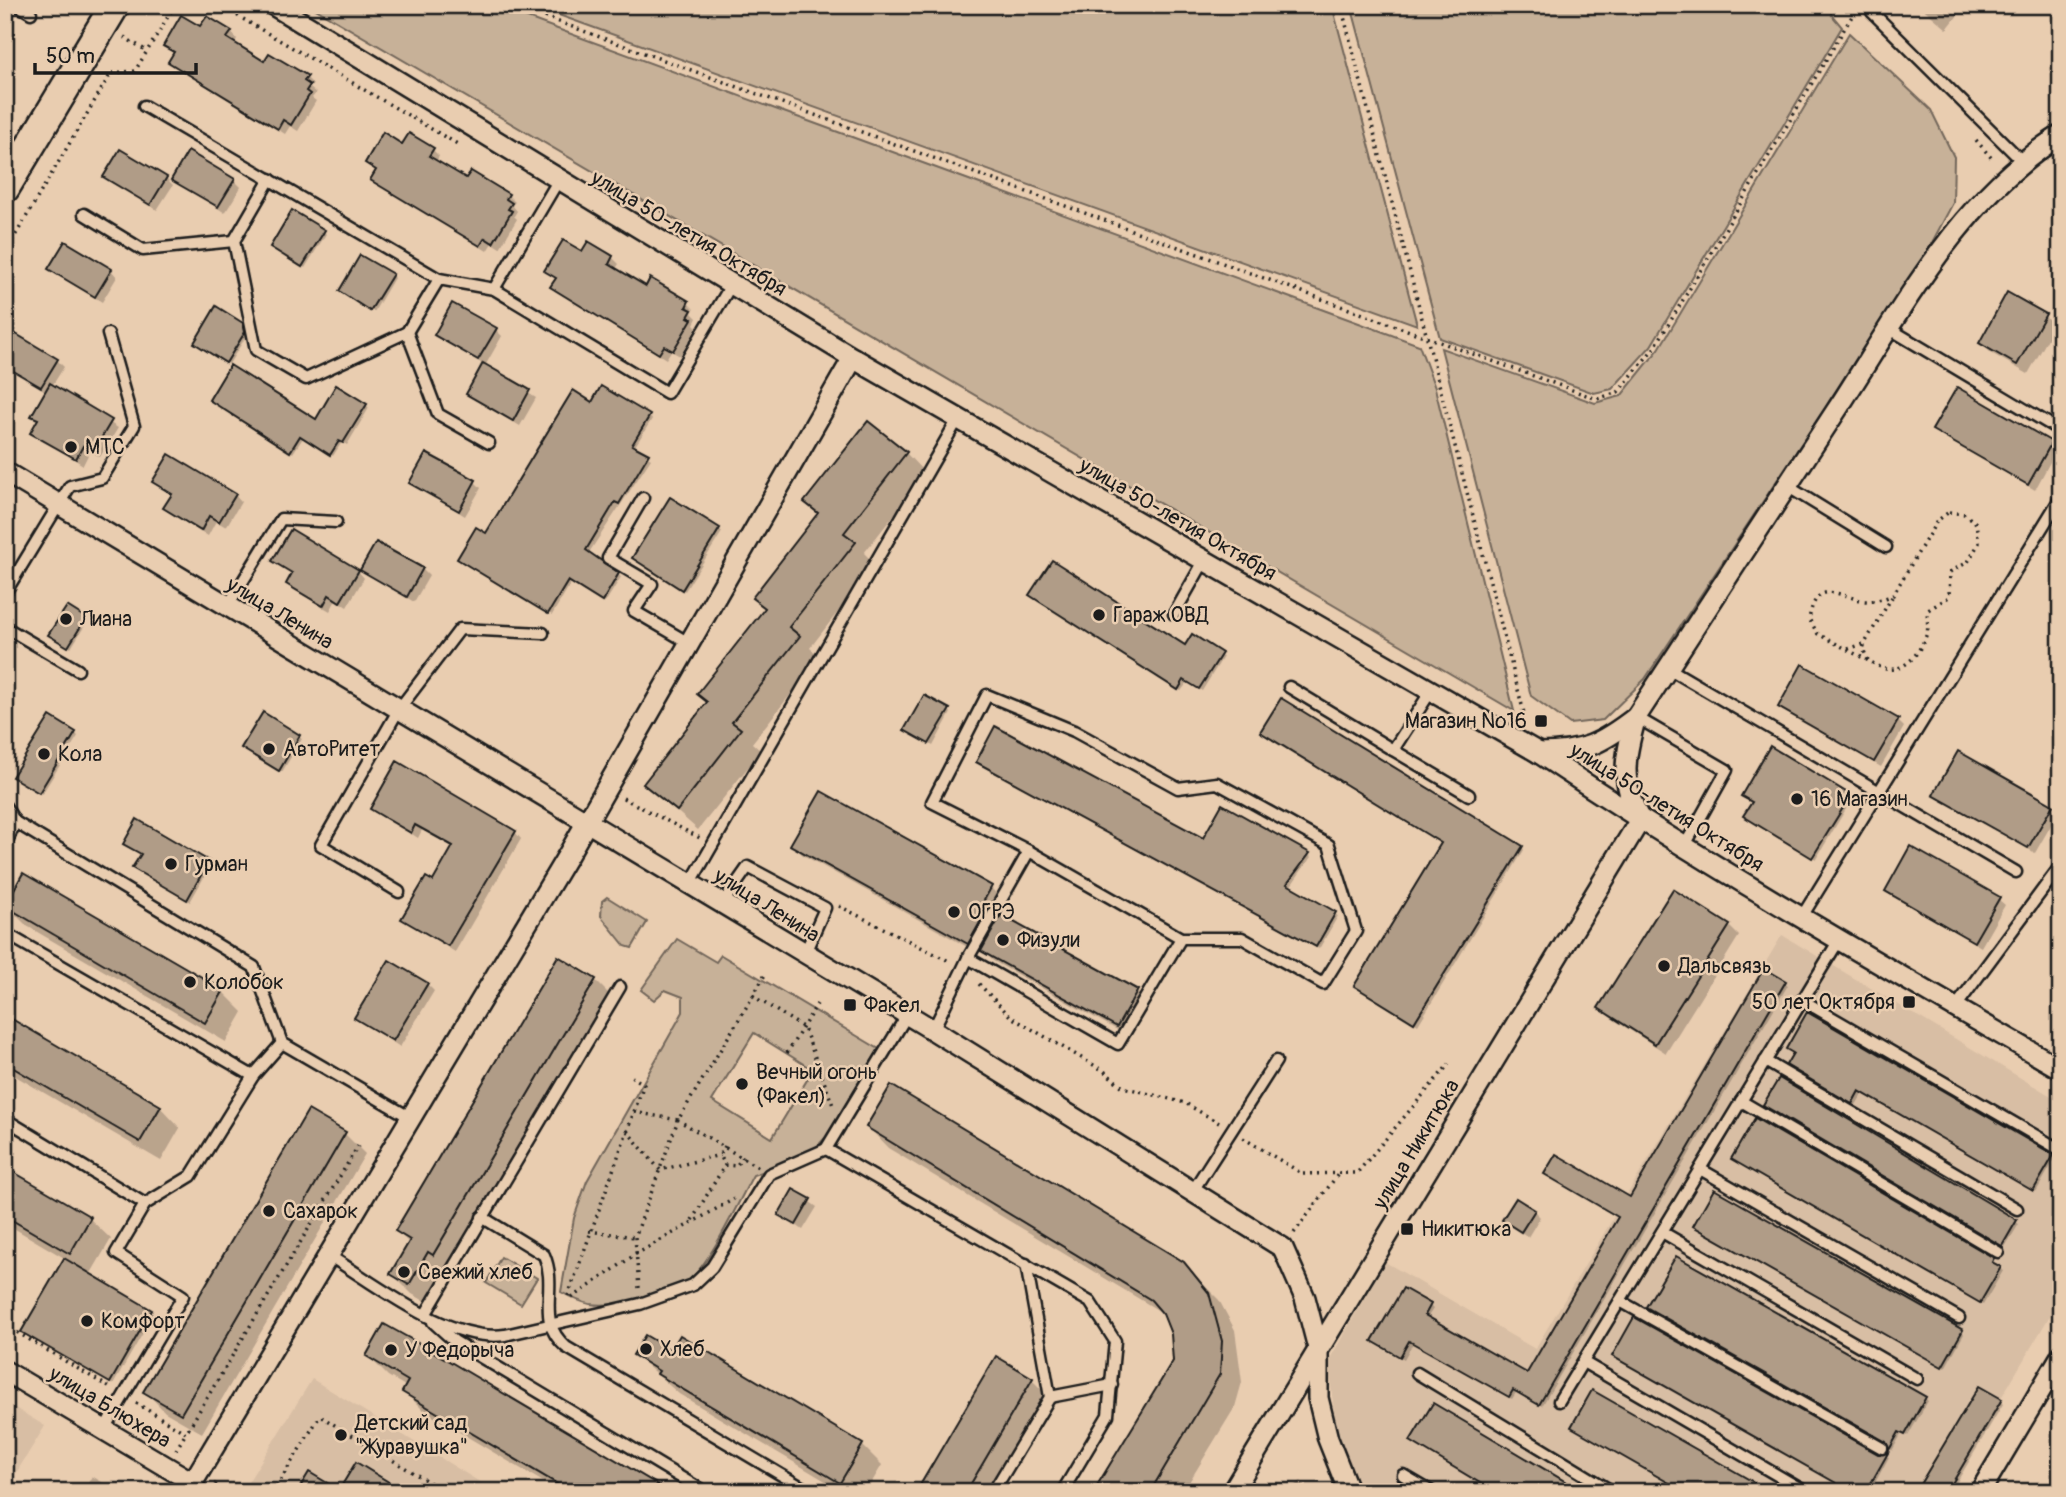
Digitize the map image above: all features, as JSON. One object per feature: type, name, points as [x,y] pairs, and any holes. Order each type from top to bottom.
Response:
[{"type":"street","points":[[5,188],[116,5]]},
{"type":"street","name":"улица 50-летия Октября","points":[[273,5],[558,181],[853,358],[1539,753],[1640,820],[1801,918],[2061,1069]]},
{"type":"street","points":[[1640,820],[1627,794],[1626,781],[1626,752],[1636,717],[1939,253],[1972,212],[2022,161],[2061,135]]},
{"type":"street","points":[[189,1487],[587,822],[853,358]]},
{"type":"street","name":"улица Ленина","points":[[5,472],[804,955],[933,1030],[1283,1248]]},
{"type":"street","points":[[1539,753],[1571,753],[1604,742],[1636,717]]},
{"type":"street","name":"улица Никитюка","points":[[1232,1492],[1640,820]]},
{"type":"street","points":[[1283,1248],[1305,1298],[1318,1348],[1318,1398],[1328,1439],[1349,1492]]},
{"type":"street","points":[[1980,1492],[2061,1356]]},
{"type":"street","name":"улица Блюхера","points":[[5,1371],[104,1429],[189,1487]]},
{"type":"lane","points":[[18,5],[31,13]]},
{"type":"lane","points":[[1870,5],[1871,12],[2022,161]]},
{"type":"lane","points":[[144,106],[439,279],[494,289],[667,393],[731,285]]},
{"type":"lane","points":[[270,179],[234,241],[256,351],[306,379],[407,332],[439,279]]},
{"type":"lane","points":[[494,289],[558,181]]},
{"type":"lane","points":[[84,214],[143,250],[234,241]]},
{"type":"lane","points":[[1889,329],[2061,430]]},
{"type":"lane","points":[[407,332],[438,414],[489,443]]},
{"type":"lane","points":[[5,593],[70,486],[102,478],[134,426],[108,334]]},
{"type":"lane","points":[[690,884],[958,419]]},
{"type":"lane","points":[[1787,486],[1886,547]]},
{"type":"lane","points":[[1801,918],[2061,497]]},
{"type":"lane","points":[[643,498],[608,558],[652,584],[635,611],[688,643]]},
{"type":"lane","points":[[227,607],[281,519],[337,522]]},
{"type":"lane","points":[[1174,614],[1204,561]]},
{"type":"lane","points":[[5,627],[78,670]]},
{"type":"lane","points":[[399,892],[321,845],[399,709],[460,629],[543,633]]},
{"type":"lane","points":[[1668,668],[2016,872]]},
{"type":"lane","points":[[1289,687],[1469,795]]},
{"type":"lane","points":[[1393,750],[1431,691]]},
{"type":"lane","points":[[987,695],[1074,731],[1178,788],[1217,783],[1329,845],[1356,931],[1323,984],[1242,938],[1181,938],[1028,851],[932,802],[987,695]]},
{"type":"lane","points":[[1636,717],[1727,771],[1684,847]]},
{"type":"lane","points":[[5,806],[15,822],[254,967],[282,1043],[411,1118]]},
{"type":"lane","points":[[5,847],[15,822]]},
{"type":"lane","points":[[933,1030],[968,958],[1028,851]]},
{"type":"lane","points":[[1955,1008],[2061,865]]},
{"type":"lane","points":[[722,904],[748,867],[825,908],[804,955]]},
{"type":"lane","points":[[5,933],[253,1076]]},
{"type":"lane","points":[[968,958],[1118,1044],[1181,938]]},
{"type":"lane","points":[[1559,1401],[1839,940]]},
{"type":"lane","points":[[425,1315],[620,987]]},
{"type":"lane","points":[[1802,1000],[2057,1148]]},
{"type":"lane","points":[[327,1254],[425,1315],[467,1333],[487,1338],[640,1304],[693,1285],[712,1267],[766,1179],[826,1149],[907,1016]]},
{"type":"lane","points":[[104,1429],[183,1296],[116,1253],[145,1204],[191,1175],[253,1076],[282,1043]]},
{"type":"lane","points":[[1765,1061],[2017,1209]]},
{"type":"lane","points":[[1192,1192],[1276,1062]]},
{"type":"lane","points":[[1741,1101],[1998,1252]]},
{"type":"lane","points":[[5,1119],[145,1204]]},
{"type":"lane","points":[[826,1149],[1090,1303],[1115,1340],[1108,1415],[1062,1492]]},
{"type":"lane","points":[[1700,1169],[1959,1318]]},
{"type":"lane","points":[[482,1217],[544,1255],[551,1278],[549,1325],[555,1337],[566,1347],[810,1492]]},
{"type":"lane","points":[[1662,1231],[1917,1379]]},
{"type":"lane","points":[[993,1492],[1050,1397],[1026,1264]]},
{"type":"lane","points":[[1620,1301],[1882,1448]]},
{"type":"lane","points":[[425,1315],[454,1341],[705,1492]]},
{"type":"lane","points":[[1583,1362],[1806,1492]]},
{"type":"lane","points":[[1416,1373],[1613,1492]]},
{"type":"lane","points":[[1050,1397],[1112,1385]]},
{"type":"lane","points":[[1403,1475],[1432,1492]]},
{"type":"path","points":[[5,253],[111,73],[135,71],[175,5]]},
{"type":"path","points":[[512,5],[1597,399],[1618,392],[1655,347],[1858,8]]},
{"type":"path","points":[[1341,5],[1524,713]]},
{"type":"path","points":[[1871,663],[1863,649],[1864,643],[1893,595],[1941,515],[1958,513],[1976,523],[1979,543],[1968,562],[1950,572],[1949,597],[1928,610],[1926,634],[1908,664],[1891,671],[1871,663],[1843,648],[1812,627],[1811,607],[1817,598],[1827,592],[1846,594],[1865,601],[1893,595]]},
{"type":"path","points":[[1843,648],[1852,650],[1864,643]]},
{"type":"path","points":[[640,1304],[635,1237],[678,1120],[766,973]]},
{"type":"path","points":[[753,996],[804,1028],[841,1126]]},
{"type":"path","points":[[788,1053],[817,1004]]},
{"type":"path","points":[[632,1077],[644,1084],[589,1231],[570,1297],[636,1254],[766,1179],[743,1157],[678,1120],[634,1112]]},
{"type":"path","points":[[627,1130],[660,1170]]},
{"type":"path","points":[[5,1325],[186,1433],[358,1146]]},
{"type":"path","points":[[720,1155],[724,1146]]},
{"type":"path","points":[[660,1170],[720,1155]]},
{"type":"path","points":[[720,1155],[725,1165]]},
{"type":"path","points":[[725,1165],[736,1166],[743,1157]]},
{"type":"path","points":[[691,1222],[725,1165]]},
{"type":"path","points":[[1283,1248],[1339,1173]]},
{"type":"path","points":[[589,1231],[635,1237]]},
{"type":"path","points":[[272,1492],[320,1416],[444,1492]]},
{"type":"path","points":[[247,1492],[249,1489],[254,1492]]},
{"type":"shaded area","points":[[309,5],[492,5],[1419,345],[1435,388],[1514,711]]},
{"type":"shaded area","points":[[531,5],[1332,5],[1417,325]]},
{"type":"shaded area","points":[[1351,5],[1830,5],[1831,14],[1842,27],[1651,346],[1612,389],[1594,393],[1440,338]]},
{"type":"shaded area","points":[[1849,33],[1931,110],[1954,157],[1953,203],[1920,265],[1645,679],[1603,720],[1570,724],[1531,696],[1441,348],[1595,403],[1621,396],[1659,349]]},
{"type":"shaded area","points":[[607,897],[647,922],[632,948],[625,946],[601,916],[602,901]]},
{"type":"shaded area","points":[[1782,935],[2061,1102],[2061,1297],[1945,1492],[1356,1492],[1340,1461],[1328,1362],[1385,1262],[1535,1349]]},
{"type":"shaded area","points":[[677,939],[716,962],[721,955],[879,1049],[826,1137],[807,1157],[753,1175],[715,1247],[689,1280],[668,1291],[641,1299],[613,1304],[590,1304],[561,1292],[574,1218],[587,1181],[683,1012],[683,997],[665,990],[654,1000],[641,990]],"holes":[[[754,1033],[813,1070],[772,1138],[712,1101]]]},
{"type":"shaded area","points":[[501,1257],[537,1278],[521,1304],[486,1283]]},
{"type":"shaded area","name":"Детский сад \"Журавушка\"","points":[[312,1379],[496,1492],[242,1492]]},
{"type":"shaded area","points":[[5,1402],[45,1426],[5,1491]]},
{"type":"building","points":[[181,15],[200,26],[207,16],[232,31],[227,38],[264,61],[269,53],[308,76],[304,81],[310,85],[306,91],[310,94],[291,125],[283,120],[278,129],[168,62],[174,52],[163,46]]},
{"type":"building","points":[[383,132],[402,144],[409,133],[434,148],[429,156],[466,178],[471,171],[509,194],[506,199],[512,203],[508,209],[512,211],[493,243],[485,238],[480,246],[370,180],[376,170],[365,163]]},
{"type":"building","points":[[120,149],[167,177],[150,205],[103,177]]},
{"type":"building","points":[[188,151],[235,179],[218,207],[171,180]]},
{"type":"building","points":[[292,210],[325,230],[302,267],[270,247]]},
{"type":"building","points":[[563,240],[582,251],[588,241],[613,256],[609,264],[646,286],[650,278],[689,301],[686,307],[692,310],[688,317],[692,319],[673,351],[664,346],[659,354],[550,287],[556,278],[544,271]]},
{"type":"building","points":[[65,241],[112,269],[95,297],[48,269]]},
{"type":"building","points":[[360,255],[393,274],[370,311],[339,291]]},
{"type":"building","points":[[2007,292],[2046,314],[2017,365],[1979,343]]},
{"type":"building","points":[[452,303],[497,328],[478,360],[434,335]]},
{"type":"building","points":[[216,306],[243,323],[245,332],[226,363],[194,343]]},
{"type":"building","points":[[11,331],[58,359],[41,387],[5,366],[5,341]]},
{"type":"building","points":[[483,363],[530,390],[513,421],[466,394]]},
{"type":"building","points":[[230,365],[316,419],[336,385],[367,404],[343,443],[339,441],[330,455],[300,436],[290,452],[209,400]]},
{"type":"building","points":[[50,383],[112,420],[93,452],[83,446],[76,459],[30,433],[38,419],[31,416]]},
{"type":"building","points":[[601,386],[650,415],[632,445],[649,454],[619,504],[615,502],[586,550],[619,573],[602,602],[568,581],[548,614],[457,559],[476,527],[486,533],[573,390],[592,402]]},
{"type":"building","points":[[1957,387],[2052,442],[2028,485],[1932,430]]},
{"type":"building","points":[[868,421],[907,452],[844,533],[856,542],[789,627],[800,636],[732,722],[741,729],[677,811],[643,784],[707,702],[697,694],[765,608],[752,598],[818,513],[804,502]]},
{"type":"building","points":[[426,453],[476,480],[459,511],[409,483]]},
{"type":"building","points":[[169,454],[236,494],[219,522],[209,516],[201,531],[163,508],[172,494],[152,482]]},
{"type":"building","points":[[670,497],[720,528],[682,590],[632,558]]},
{"type":"building","points":[[291,529],[359,570],[340,602],[329,595],[323,606],[286,584],[292,573],[272,561]]},
{"type":"building","points":[[376,542],[423,568],[407,597],[360,570]]},
{"type":"building","name":"Гараж ОВД","points":[[1052,560],[1185,645],[1192,634],[1222,653],[1199,689],[1184,680],[1178,690],[1029,595]]},
{"type":"building","points":[[67,606],[86,618],[68,647],[48,635]]},
{"type":"building","points":[[1802,664],[1899,719],[1874,762],[1778,707]]},
{"type":"building","points":[[924,695],[950,709],[929,744],[904,730]]},
{"type":"building","points":[[1281,698],[1523,846],[1414,1023],[1354,986],[1441,843],[1260,732]]},
{"type":"building","points":[[263,712],[300,735],[279,771],[241,748]]},
{"type":"building","name":"Кола","points":[[50,716],[76,732],[39,793],[12,777]]},
{"type":"building","points":[[995,726],[1203,838],[1222,804],[1310,853],[1287,884],[1336,912],[1316,947],[976,762]]},
{"type":"building","name":"16 Магазин","points":[[1770,746],[1851,795],[1812,858],[1743,816],[1752,802],[1741,796]]},
{"type":"building","points":[[1958,751],[2053,805],[2028,848],[1933,795]]},
{"type":"building","points":[[397,761],[516,831],[448,946],[401,919],[426,877],[433,881],[453,846],[415,825],[411,833],[370,809]]},
{"type":"building","name":"ОГРЭ","points":[[821,791],[992,886],[982,904],[988,908],[968,944],[790,845]]},
{"type":"building","points":[[137,819],[209,861],[187,900],[132,868],[141,854],[123,844]]},
{"type":"building","points":[[1910,846],[2000,897],[1974,942],[1885,891]]},
{"type":"building","points":[[23,873],[224,990],[205,1023],[5,906]]},
{"type":"building","name":"Дальсвязь","points":[[1673,889],[1730,925],[1655,1044],[1598,1008]]},
{"type":"building","points":[[1001,915],[1138,990],[1117,1027],[981,951]]},
{"type":"building","points":[[558,956],[596,979],[433,1255],[428,1252],[409,1285],[390,1274],[410,1240],[395,1231]]},
{"type":"building","points":[[389,960],[428,983],[393,1041],[354,1018]]},
{"type":"building","points":[[1764,968],[1786,981],[1539,1405],[1513,1390],[1509,1397],[1409,1341],[1400,1357],[1372,1341],[1403,1288],[1431,1304],[1425,1315],[1527,1373],[1618,1217],[1544,1174],[1556,1154],[1630,1197]]},
{"type":"building","points":[[1807,1012],[2054,1155],[2033,1191],[1859,1091],[1852,1104],[1786,1065],[1793,1053],[1786,1049]]},
{"type":"building","points":[[5,1015],[161,1106],[140,1142],[5,1063]]},
{"type":"building","points":[[1779,1078],[2017,1220],[2002,1246],[1763,1105]]},
{"type":"building","points":[[891,1085],[1184,1262],[1209,1293],[1222,1341],[1220,1374],[1150,1492],[1093,1492],[1173,1361],[1171,1334],[1163,1314],[1151,1300],[866,1127]]},
{"type":"building","points":[[308,1110],[346,1132],[181,1414],[143,1392]]},
{"type":"building","points":[[1755,1118],[1994,1258],[1992,1262],[2001,1267],[1980,1303],[1731,1159]]},
{"type":"building","points":[[5,1167],[91,1217],[70,1254],[5,1216]]},
{"type":"building","points":[[793,1189],[811,1199],[796,1225],[778,1215]]},
{"type":"building","points":[[1714,1189],[1963,1330],[1942,1367],[1693,1226]]},
{"type":"building","points":[[1516,1198],[1535,1210],[1521,1232],[1502,1220]]},
{"type":"building","points":[[1676,1256],[1926,1397],[1905,1435],[1899,1432],[1889,1450],[1886,1442],[1646,1307]]},
{"type":"building","name":"Комфорт","points":[[64,1258],[152,1310],[110,1383],[21,1332]]},
{"type":"building","points":[[1634,1317],[1878,1454],[1888,1453],[1866,1492],[1852,1492],[1612,1356]]},
{"type":"building","points":[[384,1324],[670,1492],[571,1492],[402,1392],[408,1381],[366,1356]]},
{"type":"building","points":[[645,1335],[671,1350],[680,1335],[863,1444],[840,1483],[657,1374],[659,1371],[633,1355]]},
{"type":"building","points":[[996,1356],[1033,1378],[966,1492],[916,1492]]},
{"type":"building","points":[[1979,1386],[2002,1399],[1947,1492],[1929,1492],[1919,1486]]},
{"type":"building","points":[[1592,1390],[1771,1492],[1685,1492],[1571,1427]]},
{"type":"building","points":[[1433,1403],[1583,1492],[1495,1492],[1410,1441]]},
{"type":"building","points":[[356,1462],[405,1492],[297,1492],[309,1472],[339,1490]]},
{"type":"place","name":"МТС","points":[[71,447]]},
{"type":"place","name":"Гараж ОВД","points":[[1099,615]]},
{"type":"place","name":"Лиана","points":[[66,619]]},
{"type":"place","name":"Магазин №16","points":[[1541,721]]},
{"type":"place","name":"АвтоРитет","points":[[269,749]]},
{"type":"place","name":"Кола","points":[[44,754]]},
{"type":"place","name":"16 Магазин","points":[[1797,799]]},
{"type":"place","name":"Гурман","points":[[171,864]]},
{"type":"place","name":"ОГРЭ","points":[[954,912]]},
{"type":"place","name":"Физули","points":[[1003,940]]},
{"type":"place","name":"Дальсвязь","points":[[1664,966]]},
{"type":"place","name":"Колобок","points":[[190,982]]},
{"type":"place","name":"50 лет Октября","points":[[1909,1002]]},
{"type":"place","name":"Факел","points":[[850,1005]]},
{"type":"place","name":"Вечный огонь (Факел)","points":[[742,1084]]},
{"type":"place","name":"Сахарок","points":[[269,1211]]},
{"type":"place","name":"Никитюка","points":[[1407,1229]]},
{"type":"place","name":"Свежий хлеб","points":[[404,1272]]},
{"type":"place","name":"Комфорт","points":[[87,1321]]},
{"type":"place","name":"Хлеб","points":[[646,1349]]},
{"type":"place","name":"У Федорыча","points":[[391,1350]]},
{"type":"place","name":"Детский сад \"Журавушка\"","points":[[341,1435]]}]
